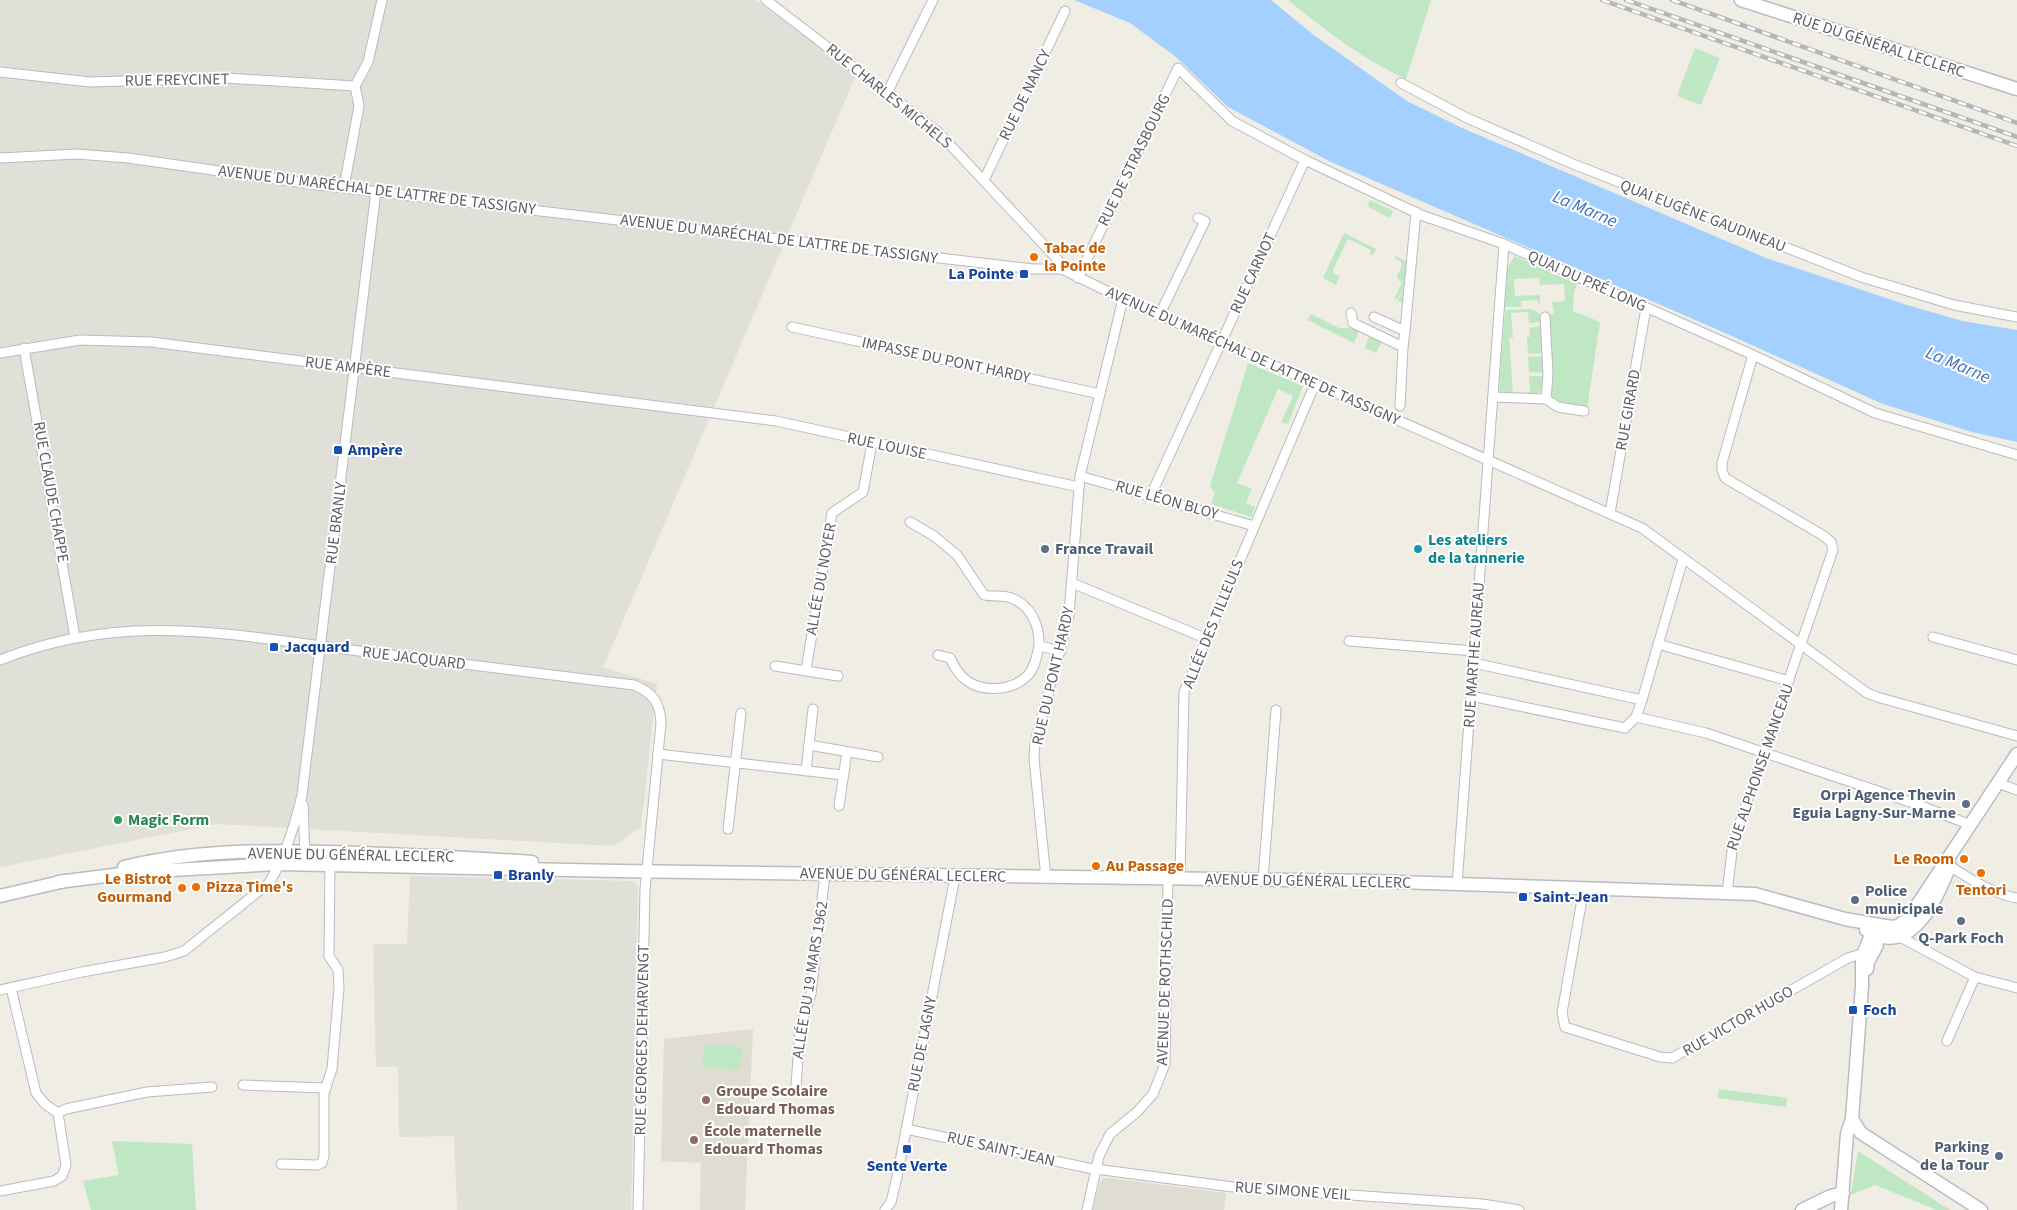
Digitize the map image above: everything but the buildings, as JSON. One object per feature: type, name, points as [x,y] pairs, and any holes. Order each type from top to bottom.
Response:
[{"type":"main road","name":"RUE DU GÉNÉRAL LECLERC","points":[[1742,0],[2017,89]]},
{"type":"main road","points":[[1841,1210],[1847,1134],[1852,1119],[1867,942],[1874,930],[1898,926],[1908,918],[1998,784],[2012,769],[2017,754]]},
{"type":"main road","points":[[1866,964],[1895,938],[1911,932],[1922,919],[1935,898],[1959,842]]},
{"type":"main road","name":"AVENUE DU GÉNÉRAL LECLERC","points":[[0,896],[134,864],[189,855],[284,851],[330,866],[647,870],[955,877],[1174,878],[1755,894],[1845,919],[1895,938]]},
{"type":"main road","name":"AVENUE DU GÉNÉRAL LECLERC","points":[[58,882],[137,872],[278,864],[330,852],[505,860],[647,870]]},
{"type":"main road","points":[[1852,1119],[1861,1133],[1981,1210]]},
{"type":"main road","points":[[1846,1157],[1861,1133]]},
{"type":"main road","points":[[1802,1210],[1831,1196],[1843,1193]]},
{"type":"street","points":[[344,187],[359,106],[355,86],[368,62],[382,0]]},
{"type":"street","name":"RUE CHARLES MICHELS","points":[[766,0],[938,132],[1058,260],[1062,269]]},
{"type":"street","points":[[888,93],[933,0]]},
{"type":"street","name":"RUE DE NANCY","points":[[984,180],[1065,11]]},
{"type":"street","name":"QUAI DU PRÉ LONG","points":[[1178,68],[1232,121],[1305,160],[1416,212],[1504,244],[1753,355],[1875,413],[2017,455]]},
{"type":"street","name":"RUE DE STRASBOURG","points":[[1078,278],[1178,68]]},
{"type":"street","name":"RUE FREYCINET","points":[[0,72],[90,82],[225,78],[355,86]]},
{"type":"street","name":"QUAI EUGÈNE GAUDINEAU","points":[[1401,83],[1467,118],[1572,164],[1852,274],[1954,305],[2017,318]]},
{"type":"street","name":"AVENUE DU MARÉCHAL DE LATTRE DE TASSIGNY","points":[[0,158],[94,155],[376,191],[949,259],[1033,268],[1062,269],[1159,316],[1642,528],[1868,693],[2017,736]]},
{"type":"street","name":"RUE CARNOT","points":[[1151,495],[1305,160]]},
{"type":"street","name":"RUE BRANLY","points":[[0,990],[82,972],[166,957],[184,951],[268,883],[278,864],[296,822],[302,795],[322,646],[376,191]]},
{"type":"street","points":[[1400,406],[1403,347],[1416,212]]},
{"type":"street","points":[[1159,316],[1205,221],[1198,218]]},
{"type":"street","name":"RUE MARTHE AUREAU","points":[[1457,885],[1504,244]]},
{"type":"street","name":"RUE DU PONT HARDY","points":[[1046,878],[1034,759],[1035,743],[1070,615],[1080,476],[1123,299]]},
{"type":"street","name":"RUE GIRARD","points":[[1610,513],[1646,308]]},
{"type":"street","points":[[1351,313],[1353,323],[1403,347]]},
{"type":"street","points":[[1374,317],[1405,331]]},
{"type":"street","points":[[1545,317],[1548,374],[1546,399]]},
{"type":"street","name":"IMPASSE DU PONT HARDY","points":[[792,328],[1100,394]]},
{"type":"street","name":"RUE AMPÈRE","points":[[0,353],[80,340],[151,342],[696,410]]},
{"type":"street","name":"RUE CLAUDE CHAPPE","points":[[24,348],[76,637]]},
{"type":"street","name":"RUE ALPHONSE MANCEAU","points":[[1727,893],[1733,843],[1833,550],[1831,542],[1824,536],[1725,478],[1722,470],[1753,355]]},
{"type":"street","name":"ALLÉE DES TILLEULS","points":[[1174,878],[1182,705],[1188,679],[1315,384]]},
{"type":"street","points":[[1493,397],[1546,399],[1558,407],[1584,411]]},
{"type":"street","name":"RUE LOUISE","points":[[696,410],[776,421],[1079,487]]},
{"type":"street","name":"ALLÉE DU NOYER","points":[[806,670],[832,514],[864,492],[872,443]]},
{"type":"street","name":"RUE LÉON BLOY","points":[[1080,476],[1254,526]]},
{"type":"street","points":[[910,522],[934,536],[957,555],[984,595],[1010,597],[1028,609],[1037,622],[1040,633],[1034,666],[1028,675],[1010,686],[1000,689],[979,686],[967,681],[957,672],[950,658],[938,655]]},
{"type":"street","points":[[1471,696],[1625,728],[1636,718],[1683,559]]},
{"type":"street","points":[[1072,583],[1205,638]]},
{"type":"street","name":"RUE JACQUARD","points":[[0,660],[76,637],[121,631],[164,629],[322,646],[634,685],[646,690],[655,698],[660,709],[658,754],[647,870]]},
{"type":"street","points":[[1934,637],[2017,660]]},
{"type":"street","points":[[1349,641],[1475,650]]},
{"type":"street","points":[[1658,644],[1789,681]]},
{"type":"street","points":[[1039,646],[1061,651]]},
{"type":"street","points":[[1474,662],[1642,700]]},
{"type":"street","points":[[775,666],[838,676]]},
{"type":"street","points":[[806,771],[813,709]]},
{"type":"street","points":[[1262,880],[1276,710]]},
{"type":"street","points":[[728,829],[740,713]]},
{"type":"street","points":[[1636,718],[1706,733],[1970,825]]},
{"type":"street","points":[[809,744],[878,758]]},
{"type":"street","points":[[839,806],[846,752]]},
{"type":"street","points":[[658,754],[843,775]]},
{"type":"street","points":[[1998,784],[2017,790]]},
{"type":"street","name":"RUE BRANLY","points":[[302,795],[305,858]]},
{"type":"street","points":[[281,1164],[307,1166],[322,1163],[326,1088],[332,1069],[339,988],[338,970],[329,956],[330,852]]},
{"type":"street","points":[[1950,866],[2006,896],[2017,898]]},
{"type":"street","name":"RUE GEORGES DEHARVENGT","points":[[638,1210],[647,870]]},
{"type":"street","name":"ALLÉE DU 19 MARS 1962","points":[[796,1086],[800,1028],[810,994],[826,874]]},
{"type":"street","name":"RUE DE LAGNY","points":[[886,1210],[891,1202],[955,877]]},
{"type":"street","name":"AVENUE DE ROTHSCHILD","points":[[1087,1210],[1099,1156],[1112,1131],[1137,1112],[1152,1094],[1165,1064],[1174,878]]},
{"type":"street","name":"RUE VICTOR HUGO","points":[[1584,888],[1562,1023],[1565,1027],[1660,1057],[1672,1058],[1848,958],[1858,955],[1866,964]]},
{"type":"street","points":[[1895,938],[1975,977],[2017,988]]},
{"type":"street","points":[[1947,1040],[1975,977]]},
{"type":"street","points":[[0,1191],[54,1181],[62,1176],[66,1165],[58,1114],[45,1104],[36,1093],[11,988]]},
{"type":"street","points":[[243,1085],[326,1088]]},
{"type":"street","points":[[58,1114],[66,1109],[147,1092],[212,1087]]},
{"type":"street","name":"RUE SAINT-JEAN","points":[[906,1129],[1088,1168],[1096,1167]]},
{"type":"street","name":"RUE SIMONE VEIL","points":[[1096,1167],[1233,1187],[1449,1206],[1517,1209]]},
{"type":"shaded area","points":[[0,0],[755,0],[857,73],[603,667],[657,684],[641,827],[614,846],[216,824],[0,867]]},
{"type":"shaded area","points":[[410,876],[632,881],[638,887],[631,1210],[457,1210],[454,1136],[399,1137],[398,1067],[376,1067],[373,944],[407,944]]},
{"type":"shaded area","name":"Groupe Scolaire Edouard Thomas","points":[[753,1029],[745,1210],[700,1210],[701,1163],[661,1161],[664,1039]]},
{"type":"shaded area","points":[[1108,1178],[1226,1193],[1224,1210],[1093,1210],[1099,1184],[1103,1179]]},
{"type":"green space","points":[[1288,0],[1431,0],[1406,79],[1359,53]]},
{"type":"green space","points":[[1695,48],[1720,58],[1701,105],[1677,96]]},
{"type":"green space","points":[[1370,200],[1393,211],[1390,218],[1367,206]]},
{"type":"green space","points":[[1344,233],[1376,249],[1373,255],[1370,254],[1371,250],[1348,239],[1333,270],[1334,274],[1340,276],[1336,285],[1323,278]]},
{"type":"green space","points":[[1396,256],[1407,262],[1405,304],[1398,301],[1404,288],[1397,300],[1394,299],[1402,282],[1398,280],[1397,276],[1402,266],[1401,262],[1395,259]]},
{"type":"green space","points":[[1515,256],[1577,284],[1574,292],[1573,311],[1600,322],[1587,409],[1554,402],[1552,396],[1547,315],[1554,314],[1552,302],[1565,301],[1564,284],[1540,285],[1539,278],[1514,279],[1515,296],[1540,295],[1540,305],[1537,300],[1521,301],[1521,307],[1505,307],[1507,268]]},
{"type":"green space","points":[[1531,309],[1539,314],[1542,322],[1529,323],[1528,312],[1511,313],[1513,338],[1509,338],[1513,394],[1499,391],[1505,310]]},
{"type":"green space","points":[[1311,314],[1339,328],[1351,328],[1359,331],[1354,343],[1307,320]]},
{"type":"green space","points":[[1542,326],[1544,353],[1528,354],[1527,337],[1530,337],[1529,328]]},
{"type":"green space","points":[[1369,335],[1382,341],[1376,353],[1365,348]]},
{"type":"green space","points":[[1544,356],[1545,373],[1529,372],[1528,357]]},
{"type":"green space","points":[[1248,363],[1303,386],[1288,424],[1281,422],[1293,396],[1278,389],[1237,483],[1252,489],[1246,503],[1255,507],[1251,517],[1211,504],[1215,493],[1210,486]]},
{"type":"green space","points":[[1529,376],[1546,376],[1542,390],[1534,397],[1520,397],[1521,393],[1530,392]]},
{"type":"green space","points":[[704,1045],[742,1047],[740,1070],[702,1068]]},
{"type":"green space","points":[[1719,1089],[1787,1098],[1786,1107],[1718,1098]]},
{"type":"green space","points":[[112,1141],[192,1144],[196,1210],[91,1210],[83,1181],[119,1175]]},
{"type":"green space","points":[[1858,1151],[1950,1210],[1937,1210],[1875,1185],[1851,1195]]},
{"type":"water","name":"La Marne","points":[[1074,0],[1271,0],[1315,36],[1407,101],[1462,128],[1766,258],[1907,305],[1963,321],[2017,330],[2017,442],[1972,432],[1883,404],[1723,332],[1331,162],[1228,107],[1176,57],[1130,23]]},
{"type":"railway","points":[[1602,0],[2017,146]]},
{"type":"railway","points":[[1626,0],[2017,137]]},
{"type":"railway","points":[[1672,0],[2017,123]]},
{"type":"place","name":"Tabac de la Pointe","points":[[1034,257]]},
{"type":"place","name":"La Pointe","points":[[1024,274]]},
{"type":"place","name":"Ampère","points":[[338,450]]},
{"type":"place","name":"France Travail","points":[[1045,549]]},
{"type":"place","name":"Les ateliers de la tannerie","points":[[1418,549]]},
{"type":"place","name":"Jacquard","points":[[274,647]]},
{"type":"place","name":"Orpi Agence Thevin Eguia Lagny-Sur-Marne","points":[[1966,804]]},
{"type":"place","name":"Magic Form","points":[[118,820]]},
{"type":"place","name":"Le Room","points":[[1964,859]]},
{"type":"place","name":"Au Passage","points":[[1096,866]]},
{"type":"place","name":"Tentori","points":[[1981,873]]},
{"type":"place","name":"Branly","points":[[498,875]]},
{"type":"place","name":"Pizza Time's","points":[[196,887]]},
{"type":"place","name":"Le Bistrot Gourmand","points":[[182,888]]},
{"type":"place","name":"Saint-Jean","points":[[1523,897]]},
{"type":"place","name":"Police municipale","points":[[1855,900]]},
{"type":"place","name":"Q-Park Foch","points":[[1961,921]]},
{"type":"place","name":"Foch","points":[[1853,1010]]},
{"type":"place","name":"Groupe Scolaire Edouard Thomas","points":[[706,1100]]},
{"type":"place","name":"École maternelle Edouard Thomas","points":[[694,1140]]},
{"type":"place","name":"Sente Verte","points":[[907,1149]]},
{"type":"place","name":"Parking de la Tour","points":[[1999,1156]]}]
